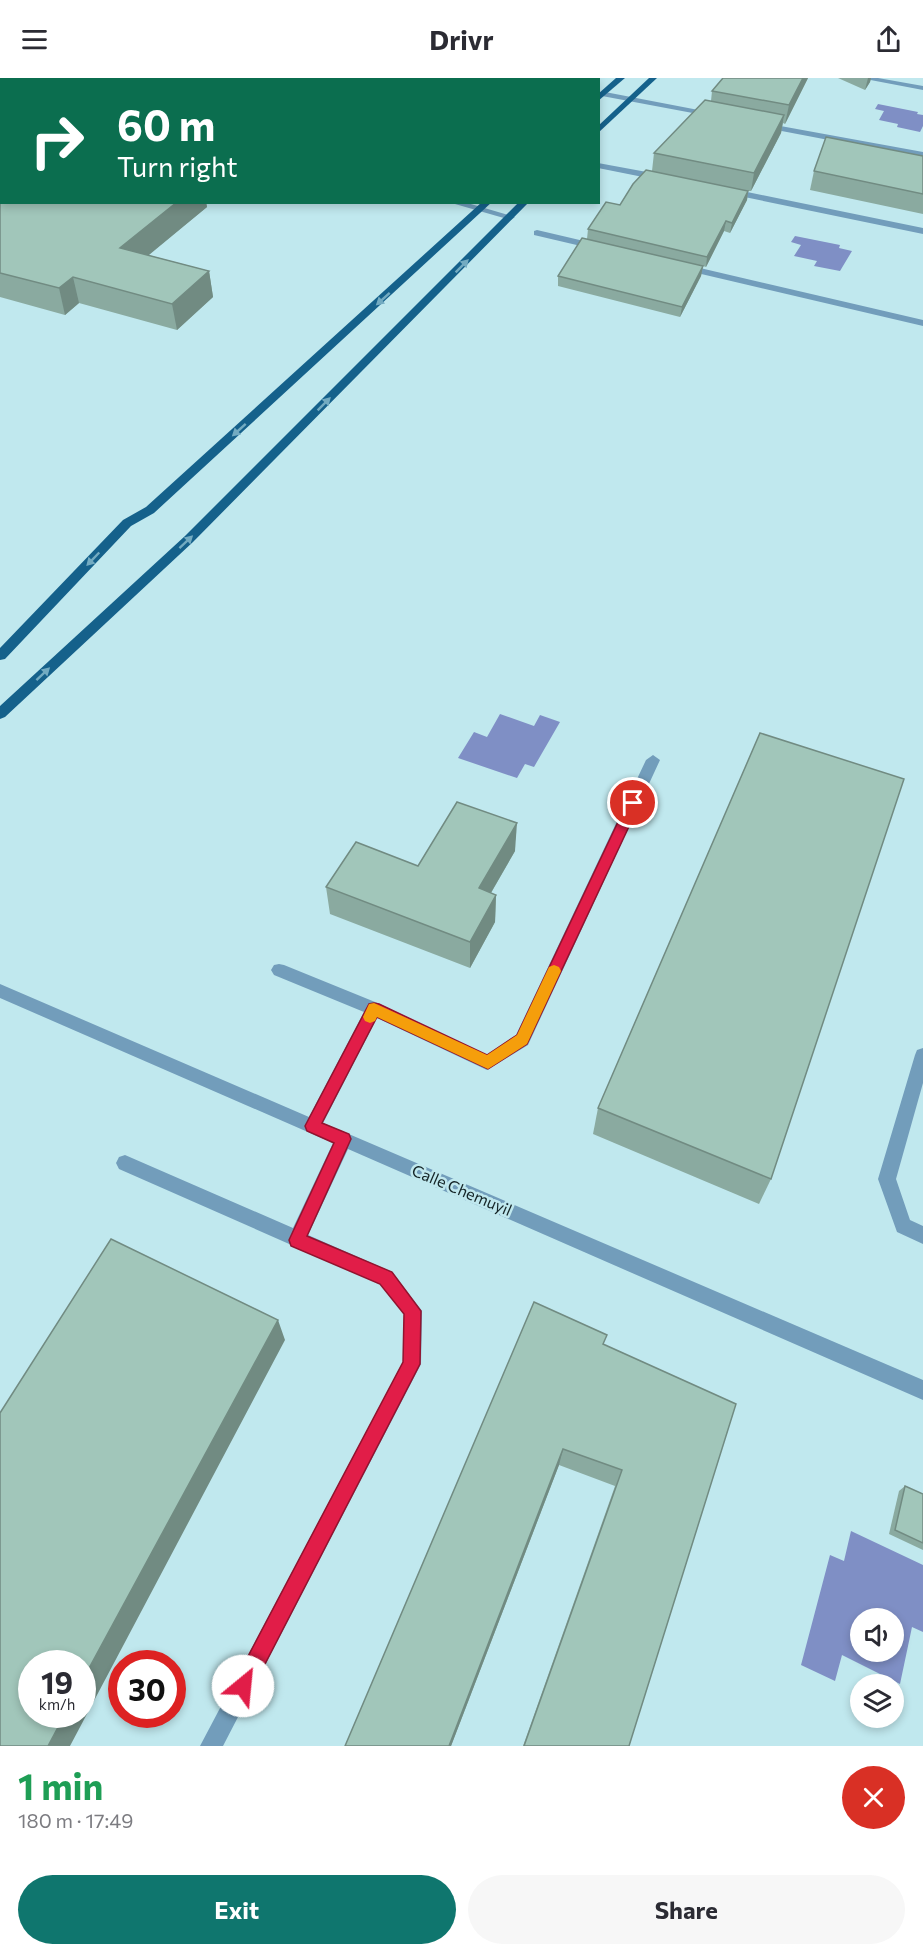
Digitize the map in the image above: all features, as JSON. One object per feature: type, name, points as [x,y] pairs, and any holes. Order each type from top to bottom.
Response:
[{"type":"main road","points":[[602,96],[621,78]]},
{"type":"main road","points":[[600,129],[653,78]]},
{"type":"main road","points":[[0,714],[189,539],[523,204]]},
{"type":"main road","points":[[0,657],[127,523],[150,510],[485,206]]},
{"type":"street","points":[[864,78],[923,88]]},
{"type":"street","points":[[602,96],[723,117]]},
{"type":"street","points":[[758,124],[923,155]]},
{"type":"street","points":[[600,165],[668,179]]},
{"type":"street","points":[[714,189],[923,231]]},
{"type":"street","points":[[468,204],[485,206],[511,217]]},
{"type":"street","points":[[537,232],[605,248]]},
{"type":"street","points":[[673,264],[923,323]]},
{"type":"street","points":[[279,970],[374,1009],[488,1063],[522,1040],[653,760]]},
{"type":"street","name":"Calle Chemuyil","points":[[0,991],[923,1390]]},
{"type":"street","points":[[313,1126],[374,1009]]},
{"type":"street","points":[[923,1055],[887,1179],[903,1226],[923,1235]]},
{"type":"street","points":[[297,1240],[344,1139]]},
{"type":"street","points":[[125,1163],[386,1278],[413,1311],[412,1364],[211,1746]]},
{"type":"water","points":[[878,104],[923,115],[923,126],[920,132],[879,120],[884,111],[875,109]]},
{"type":"water","points":[[795,236],[840,245],[839,248],[852,251],[840,271],[814,266],[817,261],[794,256],[801,245],[791,242]]},
{"type":"water","points":[[500,714],[534,726],[540,715],[560,722],[534,767],[525,764],[517,778],[458,758],[474,732],[487,737]]},
{"type":"water","points":[[851,1531],[923,1565],[923,1632],[912,1627],[902,1674],[880,1674],[856,1662],[904,1662],[904,1608],[850,1608],[850,1659],[842,1655],[835,1681],[801,1665],[830,1555],[844,1561]]},
{"type":"building","points":[[723,78],[803,78],[789,105],[712,91]]},
{"type":"building","points":[[705,100],[784,115],[754,173],[654,153]]},
{"type":"building","points":[[826,137],[923,156],[923,194],[814,171]]},
{"type":"building","points":[[646,170],[748,191],[732,223],[726,221],[707,257],[588,229],[606,202],[620,205],[633,184]]},
{"type":"building","points":[[0,204],[175,204],[120,248],[209,271],[172,304],[73,277],[59,288],[0,273]]},
{"type":"building","points":[[582,238],[703,266],[682,307],[558,276]]},
{"type":"building","points":[[760,733],[904,779],[771,1179],[598,1108]]},
{"type":"building","points":[[457,802],[517,823],[479,888],[496,895],[470,942],[326,887],[356,842],[418,866]]},
{"type":"building","points":[[111,1239],[278,1320],[96,1655],[96,1650],[18,1650],[18,1728],[58,1728],[48,1746],[0,1746],[0,1413]]},
{"type":"building","points":[[534,1302],[607,1335],[603,1344],[736,1404],[629,1746],[524,1746],[622,1470],[563,1449],[449,1746],[345,1746]]},
{"type":"building","points":[[905,1486],[923,1494],[923,1543],[895,1530]]},
{"type":"slow traffic","points":[[370,1017],[374,1009],[488,1063],[522,1040],[554,971]]},
{"type":"route","points":[[243,1686],[412,1364],[413,1311],[386,1278],[297,1240],[344,1139],[313,1126],[374,1009],[488,1063],[522,1040],[633,803]]}]
